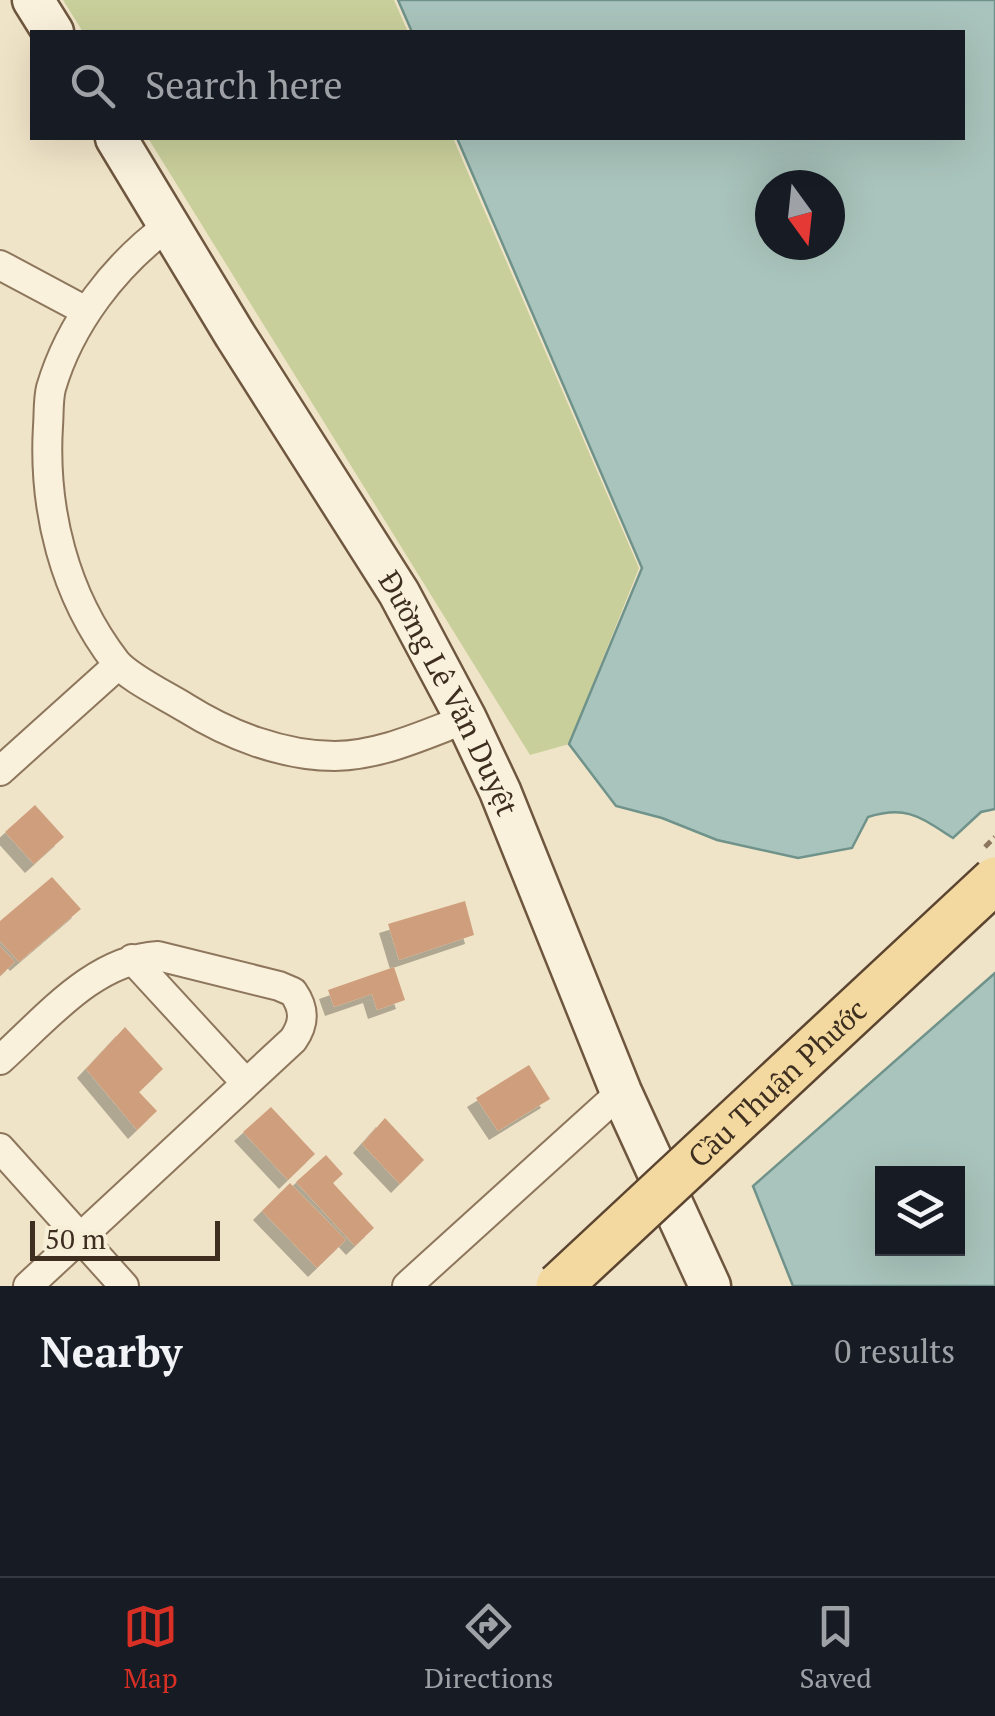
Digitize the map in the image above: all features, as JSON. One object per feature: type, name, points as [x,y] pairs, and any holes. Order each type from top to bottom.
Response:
[{"type":"main road","name":"Cầu Thuận Phước","points":[[559,1286],[995,880]]},
{"type":"street","points":[[33,0],[52,30]]},
{"type":"street","name":"Đường Lê Văn Duyệt","points":[[117,140],[399,592],[466,719],[500,790],[622,1092],[710,1286]]},
{"type":"street","points":[[169,225],[140,246],[86,311],[50,390],[46,470],[57,541],[75,593],[118,665],[222,730],[286,750],[331,756],[372,754],[466,719]]},
{"type":"street","points":[[0,265],[86,311]]},
{"type":"street","points":[[0,771],[118,665]]},
{"type":"street","points":[[0,1060],[84,985],[132,959],[158,956],[292,992],[303,1015],[302,1028],[293,1040],[28,1286]]},
{"type":"street","points":[[132,959],[246,1083]]},
{"type":"street","points":[[407,1286],[622,1092]]},
{"type":"street","points":[[0,1148],[124,1286]]},
{"type":"green space","points":[[63,0],[394,0],[407,30],[82,30]]},
{"type":"green space","points":[[149,140],[454,140],[639,568],[569,744],[530,755]]},
{"type":"water","points":[[398,0],[995,0],[995,809],[981,812],[953,838],[913,815],[893,812],[868,817],[852,848],[798,858],[717,840],[662,818],[616,806],[569,744],[642,568],[458,140],[965,140],[965,30],[411,30]]},
{"type":"water","points":[[995,973],[995,1286],[793,1286],[753,1186]]},
{"type":"building","points":[[35,805],[64,837],[34,864],[5,832]]},
{"type":"building","points":[[52,877],[81,909],[19,962],[0,941],[0,921]]},
{"type":"building","points":[[465,901],[474,935],[399,960],[388,924]]},
{"type":"building","points":[[0,946],[15,962],[0,976]]},
{"type":"building","points":[[394,967],[405,1000],[377,1010],[372,994],[334,1007],[328,990]]},
{"type":"building","points":[[125,1027],[163,1069],[139,1092],[157,1111],[137,1130],[86,1069]]},
{"type":"building","points":[[529,1065],[550,1099],[498,1131],[476,1098]]},
{"type":"building","points":[[271,1107],[315,1154],[288,1180],[243,1132]]},
{"type":"building","points":[[385,1118],[424,1160],[400,1184],[362,1144]]},
{"type":"building","points":[[326,1155],[343,1174],[333,1183],[374,1228],[355,1246],[296,1182]]},
{"type":"building","points":[[290,1183],[346,1240],[317,1268],[262,1211]]}]
